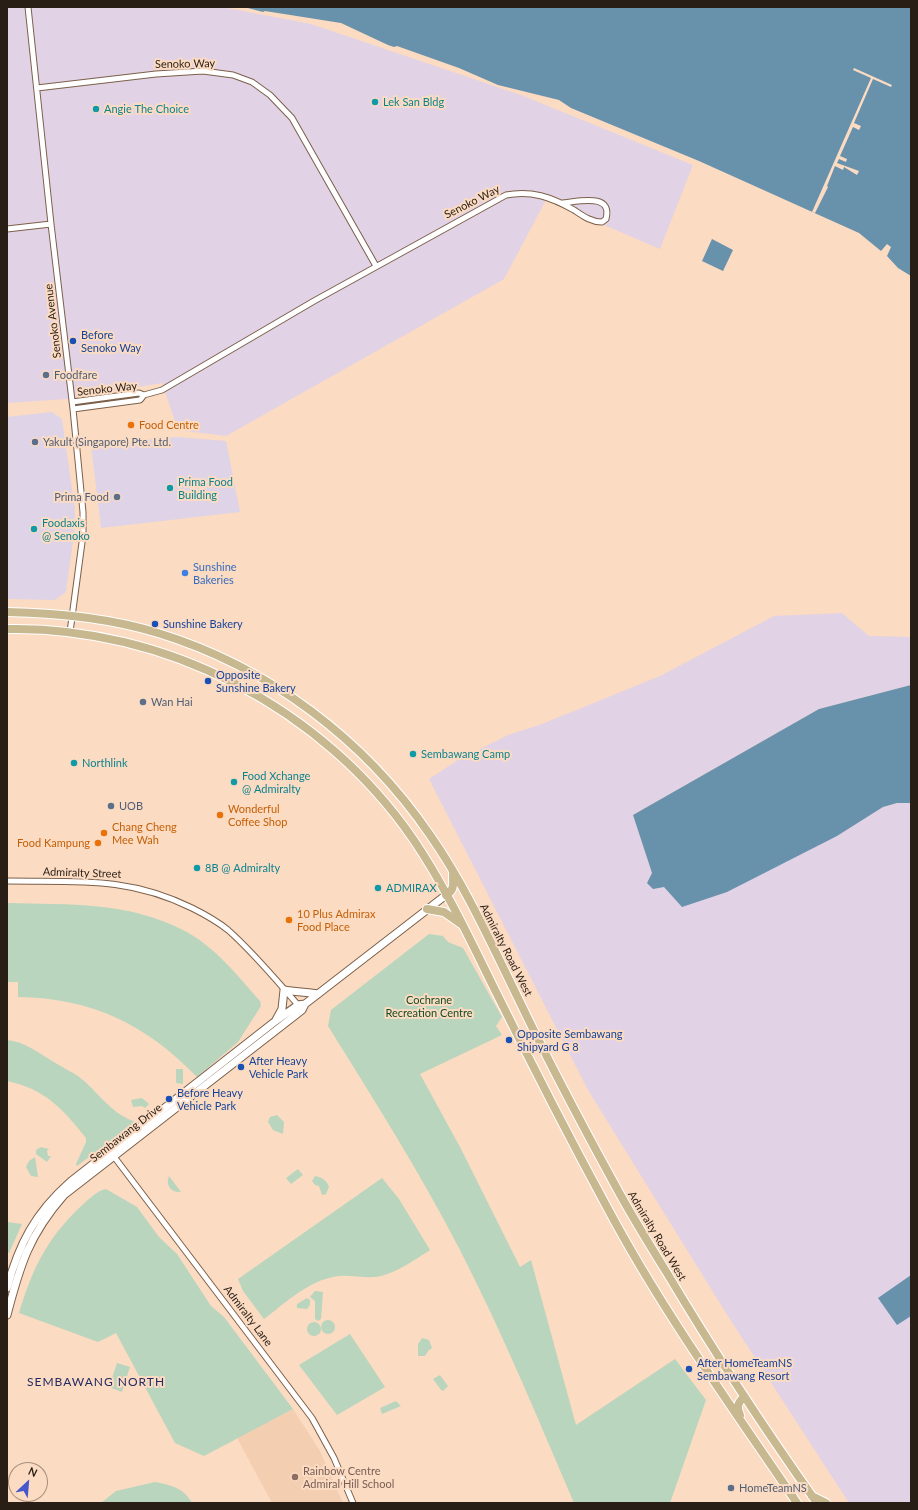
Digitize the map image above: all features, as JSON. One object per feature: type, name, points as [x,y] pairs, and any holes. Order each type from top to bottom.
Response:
[{"type":"main road","name":"Admiralty Road West","points":[[7,612],[72,616],[129,626],[180,640],[227,661],[284,692],[320,716],[364,755],[402,796],[430,834],[452,871],[615,1187],[700,1329],[744,1397],[817,1503]]},
{"type":"main road","points":[[7,629],[70,632],[105,637],[142,647],[194,665],[242,688],[300,724],[349,765],[389,808],[412,838],[463,925],[545,1090],[629,1249],[671,1317],[797,1503]]},
{"type":"main road","points":[[446,895],[452,892],[452,871]]},
{"type":"main road","name":"Sembawang Drive","points":[[7,1288],[14,1262],[24,1239],[41,1211],[70,1182],[112,1154],[446,895]]},
{"type":"main road","points":[[427,909],[444,912],[463,925]]},
{"type":"main road","points":[[274,1024],[282,1009],[284,990],[296,993],[301,991],[318,994]]},
{"type":"main road","name":"Sembawang Drive","points":[[7,1315],[20,1266],[40,1224],[64,1195],[112,1154],[274,1024],[302,1006]]},
{"type":"main road","points":[[744,1397],[737,1405],[744,1424]]},
{"type":"main road","points":[[812,1496],[826,1503]]},
{"type":"street","name":"Senoko Avenue","points":[[28,7],[51,224],[74,409],[84,524],[70,632]]},
{"type":"street","name":"Senoko Way","points":[[37,88],[156,74],[203,71],[233,75],[252,82],[270,95],[293,120],[376,266]]},
{"type":"street","name":"Senoko Way","points":[[72,402],[139,394],[144,395],[162,390],[376,266],[506,195],[525,192],[539,194],[561,203],[591,220],[602,222],[606,219],[608,208],[606,205],[598,202],[590,200],[561,203]]},
{"type":"street","points":[[7,229],[51,224]]},
{"type":"street","name":"Senoko Way","points":[[74,409],[140,400],[144,395]]},
{"type":"street","name":"Admiralty Street","points":[[7,882],[105,882],[130,886],[160,894],[195,910],[227,930],[252,953],[284,990],[302,1006]]},
{"type":"street","name":"Admiralty Lane","points":[[112,1154],[312,1418],[334,1458],[353,1503]]},
{"type":"shaded area","points":[[7,7],[222,7],[311,24],[521,95],[693,165],[660,249],[546,200],[504,279],[226,436],[178,430],[162,383],[67,399],[7,403]]},
{"type":"shaded area","points":[[52,412],[62,419],[75,510],[75,526],[66,592],[55,600],[7,599],[7,417]]},
{"type":"shaded area","name":"Prima Food","points":[[177,437],[226,441],[240,512],[101,528],[91,445]]},
{"type":"shaded area","points":[[842,613],[869,636],[911,637],[911,685],[819,709],[633,815],[652,873],[837,836],[883,807],[897,803],[911,803],[911,1503],[849,1503],[726,1313],[588,1090],[429,779],[458,760],[508,735],[542,724],[660,676],[774,616]]},
{"type":"shaded area","name":"Rainbow Centre Admiral Hill School","points":[[293,1409],[320,1451],[343,1503],[272,1503],[237,1438]]},
{"type":"green space","points":[[7,903],[98,906],[142,914],[163,921],[185,931],[206,945],[235,972],[260,1001],[261,1006],[238,1042],[197,1077],[178,1058],[158,1042],[116,1018],[70,1002],[18,997],[18,982],[7,982]]},
{"type":"green space","name":"Cochrane Recreation Centre","points":[[429,934],[443,936],[448,942],[463,948],[502,1017],[496,1026],[502,1035],[420,1074],[460,1147],[520,1267],[531,1260],[576,1425],[675,1359],[706,1400],[670,1503],[574,1503],[506,1345],[461,1252],[446,1223],[380,1109],[328,1026],[331,1010]]},
{"type":"green space","points":[[7,1040],[32,1048],[76,1075],[120,1115],[136,1122],[77,1166],[76,1164],[86,1142],[86,1138],[52,1101],[32,1089],[7,1081]]},
{"type":"green space","points":[[176,1069],[183,1069],[183,1084],[176,1083]]},
{"type":"green space","points":[[142,1098],[149,1104],[145,1108],[142,1106],[133,1107],[131,1100]]},
{"type":"green space","points":[[277,1115],[284,1122],[283,1134],[273,1130],[268,1122],[270,1117]]},
{"type":"green space","points":[[41,1147],[49,1149],[47,1151],[48,1156],[51,1156],[47,1162],[36,1154],[36,1150]]},
{"type":"green space","points":[[35,1157],[38,1177],[31,1176],[26,1167],[29,1161]]},
{"type":"green space","points":[[298,1169],[303,1175],[291,1184],[286,1178]]},
{"type":"green space","points":[[169,1176],[181,1192],[174,1191],[170,1188],[168,1185]]},
{"type":"green space","points":[[315,1176],[322,1178],[327,1182],[329,1187],[326,1194],[322,1195],[319,1186],[315,1185],[312,1181]]},
{"type":"green space","points":[[382,1178],[399,1199],[430,1250],[404,1266],[382,1276],[340,1276],[320,1281],[295,1295],[264,1319],[243,1291],[238,1279]]},
{"type":"green space","points":[[106,1189],[137,1207],[159,1237],[177,1254],[211,1306],[224,1317],[293,1409],[204,1456],[175,1443],[116,1333],[98,1342],[19,1313],[35,1269],[49,1244],[67,1220],[88,1199]]},
{"type":"green space","points":[[7,1222],[22,1224],[9,1253],[7,1252]]},
{"type":"green space","points":[[315,1291],[323,1292],[321,1319],[318,1321],[315,1319],[315,1301],[310,1297]]},
{"type":"green space","points":[[307,1298],[310,1300],[310,1305],[307,1309],[297,1308],[297,1304]]},
{"type":"green space","points":[[328,1320],[333,1322],[335,1327],[333,1332],[328,1334],[323,1332],[321,1327],[323,1322]]},
{"type":"green space","points":[[311,1322],[317,1322],[321,1326],[321,1332],[317,1336],[311,1336],[307,1332],[307,1326]]},
{"type":"green space","points":[[350,1334],[385,1387],[337,1415],[299,1365]]},
{"type":"green space","points":[[422,1338],[429,1340],[432,1348],[425,1356],[418,1356],[418,1344]]},
{"type":"green space","points":[[117,1363],[130,1367],[122,1392],[109,1387]]},
{"type":"green space","points":[[440,1375],[448,1386],[443,1391],[433,1379]]},
{"type":"green space","points":[[396,1401],[401,1406],[382,1414],[380,1408]]},
{"type":"green space","points":[[155,1482],[176,1488],[185,1494],[192,1503],[101,1503],[116,1491]]},
{"type":"water","points":[[244,7],[911,7],[911,276],[898,268],[887,256],[891,247],[887,244],[881,251],[859,233],[699,161],[571,108],[559,100],[498,85],[459,68],[397,46],[394,47],[388,45],[341,23],[265,11],[263,12]]},
{"type":"water","points":[[712,239],[733,250],[723,271],[702,261]]},
{"type":"water","points":[[911,685],[911,803],[897,803],[883,807],[837,836],[727,892],[682,907],[664,887],[653,889],[647,883],[652,873],[633,815],[819,709]]},
{"type":"water","points":[[911,1275],[911,1316],[897,1325],[878,1298]]},
{"type":"pier","points":[[854,68],[892,85],[891,87],[873,79],[854,123],[861,126],[859,130],[853,127],[840,156],[847,159],[846,162],[839,159],[837,163],[859,171],[857,175],[844,167],[843,170],[835,166],[827,186],[828,187],[815,213],[812,212],[871,78],[853,70]]},
{"type":"place","name":"Lek San Bldg","points":[[375,102]]},
{"type":"place","name":"Angie The Choice","points":[[96,109]]},
{"type":"place","name":"Before Senoko Way","points":[[73,341]]},
{"type":"place","name":"Foodfare","points":[[46,375]]},
{"type":"place","name":"Food Centre","points":[[131,425]]},
{"type":"place","name":"Yakult (Singapore) Pte. Ltd.","points":[[35,442]]},
{"type":"place","name":"Prima Food Building","points":[[170,488]]},
{"type":"place","name":"Prima Food","points":[[117,497]]},
{"type":"place","name":"Foodaxis @ Senoko","points":[[34,529]]},
{"type":"place","name":"Sunshine Bakeries","points":[[185,573]]},
{"type":"place","name":"Sunshine Bakery","points":[[155,624]]},
{"type":"place","name":"Opposite Sunshine Bakery","points":[[208,681]]},
{"type":"place","name":"Wan Hai","points":[[143,702]]},
{"type":"place","name":"Sembawang Camp","points":[[413,754]]},
{"type":"place","name":"Northlink","points":[[74,763]]},
{"type":"place","name":"Food Xchange @ Admiralty","points":[[234,782]]},
{"type":"place","name":"UOB","points":[[111,806]]},
{"type":"place","name":"Wonderful Coffee Shop","points":[[220,815]]},
{"type":"place","name":"Chang Cheng Mee Wah","points":[[104,833]]},
{"type":"place","name":"Food Kampung","points":[[98,843]]},
{"type":"place","name":"8B @ Admiralty","points":[[197,868]]},
{"type":"place","name":"ADMIRAX","points":[[378,888]]},
{"type":"place","name":"10 Plus Admirax Food Place","points":[[289,920]]},
{"type":"place","name":"Opposite Sembawang Shipyard G 8","points":[[509,1040]]},
{"type":"place","name":"After Heavy Vehicle Park","points":[[241,1067]]},
{"type":"place","name":"Before Heavy Vehicle Park","points":[[169,1099]]},
{"type":"place","name":"After HomeTeamNS Sembawang Resort","points":[[689,1369]]},
{"type":"place","name":"Rainbow Centre Admiral Hill School","points":[[295,1477]]},
{"type":"place","name":"HomeTeamNS","points":[[731,1488]]},
{"type":"district","name":"SEMBAWANG NORTH","points":[[96,1382]]}]
